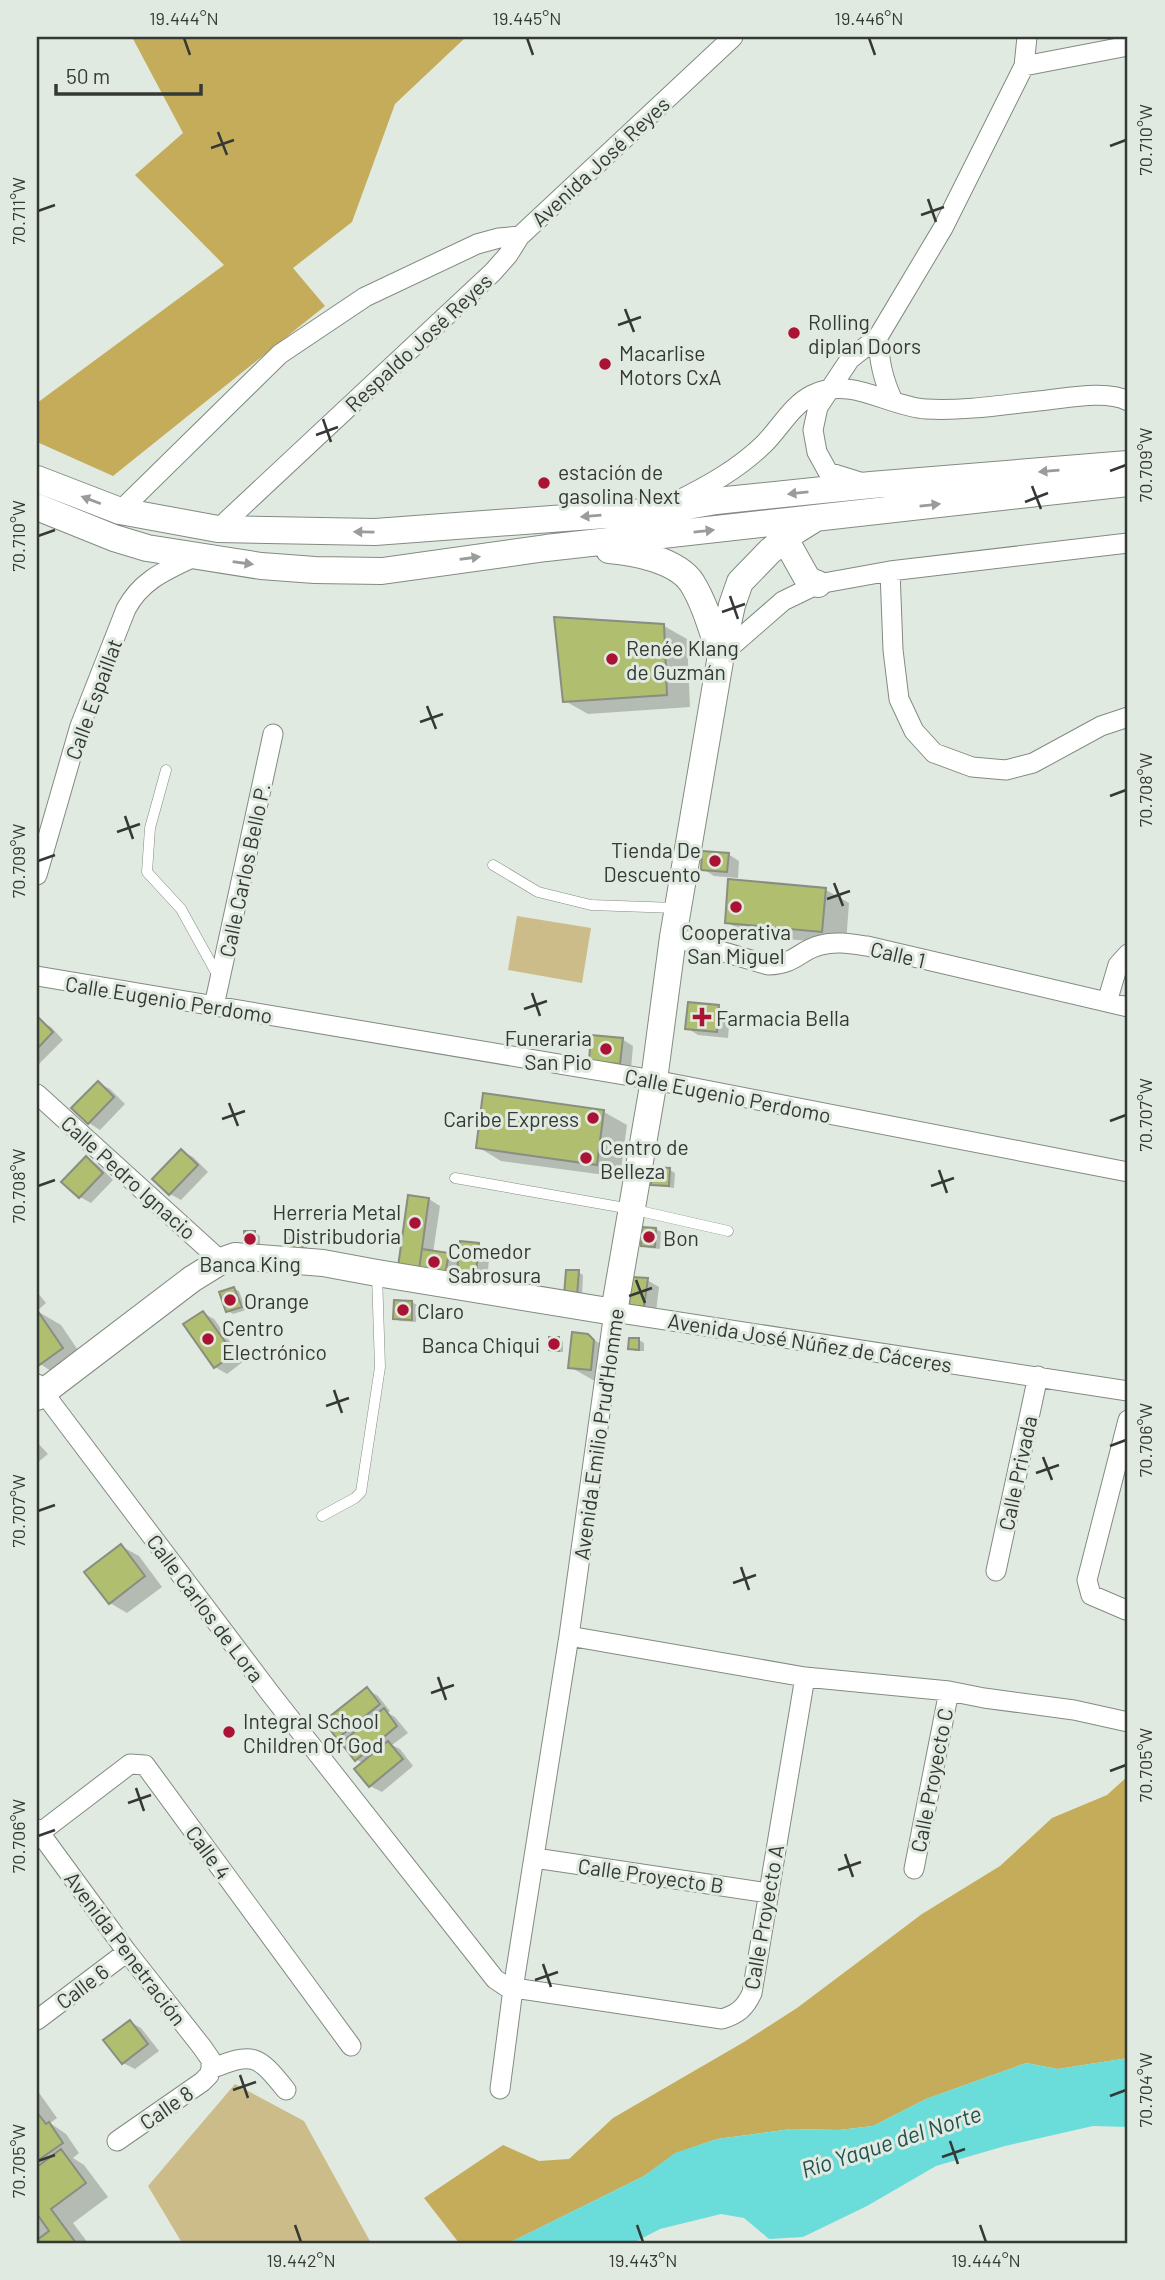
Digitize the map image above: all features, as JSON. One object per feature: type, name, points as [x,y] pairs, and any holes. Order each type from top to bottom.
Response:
[{"type":"main road","points":[[37,479],[120,511],[218,529],[375,532],[659,511],[716,501],[871,485],[1123,474]]},
{"type":"main road","points":[[37,508],[147,548],[261,566],[382,571],[546,548],[816,518],[1123,474]]},
{"type":"main road","name":"Avenida Emilio Prud'Homme","points":[[614,1312],[654,1080],[677,908],[732,605],[740,582],[770,551],[816,518]]},
{"type":"main road","points":[[785,539],[808,580],[818,584]]},
{"type":"main road","name":"Avenida Emilio Prud'Homme","points":[[546,548],[613,551],[668,563],[691,581],[721,655]]},
{"type":"main road","name":"Avenida José Núñez de Cáceres","points":[[39,1391],[192,1279],[221,1261],[235,1256],[323,1263],[614,1312]]},
{"type":"street","name":"Avenida José Reyes","points":[[120,511],[280,354],[365,298],[477,244],[520,236],[733,37]]},
{"type":"street","points":[[871,485],[828,472],[817,452],[813,430],[818,407],[850,359],[878,337],[943,228],[1024,66],[1027,37]]},
{"type":"street","points":[[1024,66],[1128,46]]},
{"type":"street","name":"Respaldo José Reyes","points":[[218,529],[493,272],[520,236]]},
{"type":"street","points":[[878,337],[878,358],[893,401]]},
{"type":"street","points":[[659,511],[705,488],[742,464],[766,442],[797,406],[830,388],[849,389],[924,409],[975,408],[1094,395],[1128,401]]},
{"type":"street","points":[[721,655],[783,601],[818,584],[890,571],[1128,543]]},
{"type":"street","name":"Calle Espaillat","points":[[37,875],[80,726],[126,609],[135,593],[152,579],[196,556]]},
{"type":"street","points":[[890,571],[893,650],[899,699],[914,731],[934,753],[972,767],[1006,770],[1033,763],[1101,726],[1128,717]]},
{"type":"street","name":"Calle Carlos Bello P.","points":[[214,1006],[273,734]]},
{"type":"street","name":"Calle 1","points":[[673,937],[768,964],[781,964],[797,959],[822,944],[867,946],[1128,1007]]},
{"type":"street","points":[[1107,1002],[1118,965],[1128,954]]},
{"type":"street","name":"Calle Eugenio Perdomo","points":[[37,976],[654,1080],[1128,1171]]},
{"type":"street","name":"Calle Pedro Ignacio","points":[[37,1094],[221,1261]]},
{"type":"street","name":"Avenida José Núñez de Cáceres","points":[[614,1312],[1128,1391]]},
{"type":"street","name":"Avenida Emilio Prud'Homme","points":[[500,2089],[513,1989],[569,1636],[614,1312]]},
{"type":"street","name":"Calle Privada","points":[[996,1571],[1038,1376]]},
{"type":"street","name":"Calle Carlos de Lora","points":[[39,1391],[270,1693],[495,1979],[513,1989]]},
{"type":"street","points":[[1128,1420],[1087,1580],[1091,1594],[1128,1609]]},
{"type":"street","points":[[569,1636],[805,1676],[948,1690],[984,1698],[1074,1710],[1128,1722]]},
{"type":"street","name":"Calle Proyecto A","points":[[513,1989],[722,2019],[734,2015],[746,2005],[752,1993],[805,1676]]},
{"type":"street","name":"Calle Proyecto C","points":[[914,1869],[948,1690]]},
{"type":"street","name":"Calle 4","points":[[38,1832],[130,1764],[145,1765],[351,2046]]},
{"type":"street","name":"Avenida Penetración","points":[[38,1832],[211,2060],[211,2069]]},
{"type":"street","name":"Calle Proyecto B","points":[[535,1858],[768,1893]]},
{"type":"street","name":"Calle 6","points":[[37,2020],[127,1952]]},
{"type":"street","points":[[211,2069],[241,2057],[257,2060],[270,2070],[286,2090]]},
{"type":"street","name":"Calle 8","points":[[117,2141],[202,2081],[211,2069]]},
{"type":"lane","points":[[166,770],[150,828],[148,872],[181,909],[220,979]]},
{"type":"lane","points":[[493,865],[538,892],[591,905],[677,908]]},
{"type":"lane","points":[[454,1178],[631,1209],[728,1231]]},
{"type":"lane","points":[[322,1516],[361,1492],[380,1367],[377,1273]]},
{"type":"shaded area","points":[[132,37],[466,37],[395,104],[352,222],[293,268],[325,306],[113,476],[37,442],[37,403],[224,265],[135,175],[183,133]]},
{"type":"shaded area","points":[[517,916],[591,928],[582,983],[508,970]]},
{"type":"shaded area","points":[[1128,1776],[1128,2058],[1058,2069],[1026,2063],[926,2099],[873,2126],[839,2130],[791,2129],[717,2139],[676,2153],[644,2176],[509,2243],[459,2243],[424,2198],[503,2145],[539,2161],[569,2159],[613,2118],[797,2008],[922,1914],[1000,1866],[1052,1818],[1107,1795]]},
{"type":"shaded area","points":[[235,2084],[304,2121],[371,2243],[182,2243],[148,2186]]},
{"type":"water","name":"Río Yaque del Norte","points":[[1128,2058],[1128,2127],[1093,2126],[1005,2146],[936,2166],[867,2206],[803,2237],[769,2239],[744,2218],[721,2214],[660,2229],[633,2243],[509,2243],[644,2176],[675,2153],[717,2139],[791,2129],[839,2130],[873,2126],[926,2099],[1026,2063],[1058,2069]]},
{"type":"building","name":"Renée Klang de Guzmán","points":[[554,617],[664,624],[667,695],[563,702]]},
{"type":"building","name":"Tienda De Descuento","points":[[702,851],[729,853],[727,872],[701,870]]},
{"type":"building","points":[[728,879],[826,888],[822,932],[725,923]]},
{"type":"building","name":"Farmacia Bella","points":[[688,1002],[719,1005],[717,1032],[685,1029]]},
{"type":"building","points":[[39,1018],[53,1032],[37,1049],[37,1020]]},
{"type":"building","name":"Funeraria San Pio","points":[[591,1035],[623,1038],[620,1064],[589,1061]]},
{"type":"building","points":[[98,1081],[114,1097],[88,1124],[71,1108]]},
{"type":"building","points":[[483,1093],[604,1110],[597,1165],[476,1148]]},
{"type":"building","points":[[181,1149],[198,1165],[169,1195],[152,1179]]},
{"type":"building","points":[[86,1156],[103,1173],[79,1198],[61,1182]]},
{"type":"building","points":[[653,1167],[670,1168],[669,1186],[651,1185]]},
{"type":"building","name":"Herreria Metal Distribudoria","points":[[408,1195],[429,1198],[419,1270],[398,1267]]},
{"type":"building","name":"Bon","points":[[642,1227],[656,1228],[655,1247],[641,1246]]},
{"type":"building","name":"Banca King","points":[[244,1231],[255,1231],[255,1248],[244,1247]]},
{"type":"building","points":[[288,1238],[302,1238],[303,1249],[288,1249]]},
{"type":"building","points":[[460,1241],[479,1243],[476,1273],[457,1271]]},
{"type":"building","name":"Comedor Sabrosura","points":[[422,1249],[449,1253],[445,1275],[419,1270]]},
{"type":"building","points":[[566,1270],[579,1270],[577,1296],[564,1295]]},
{"type":"building","points":[[632,1277],[648,1278],[644,1307],[629,1305]]},
{"type":"building","name":"Orange","points":[[234,1287],[242,1307],[226,1312],[219,1292]]},
{"type":"building","name":"Claro","points":[[394,1300],[412,1301],[412,1320],[393,1319]]},
{"type":"building","points":[[37,1310],[63,1348],[38,1366],[37,1365]]},
{"type":"building","name":"Centro Electrónico","points":[[203,1311],[234,1354],[214,1368],[183,1324]]},
{"type":"building","points":[[572,1332],[588,1334],[594,1340],[591,1370],[568,1368]]},
{"type":"building","name":"Banca Chiqui","points":[[549,1337],[559,1337],[559,1351],[549,1350]]},
{"type":"building","points":[[629,1338],[639,1338],[639,1350],[628,1349]]},
{"type":"building","points":[[121,1544],[145,1576],[109,1604],[84,1572]]},
{"type":"building","points":[[367,1687],[380,1704],[337,1739],[324,1721]]},
{"type":"building","points":[[384,1708],[397,1726],[355,1761],[341,1743]]},
{"type":"building","points":[[388,1741],[403,1759],[369,1787],[354,1769]]},
{"type":"building","points":[[130,2020],[148,2044],[122,2064],[103,2040]]},
{"type":"building","points":[[39,2115],[46,2124],[49,2122],[63,2143],[37,2161],[37,2117]]},
{"type":"building","points":[[61,2149],[86,2183],[51,2209],[76,2243],[37,2243],[37,2240],[49,2231],[37,2214],[37,2167]]},
{"type":"place","name":"Rolling diplan Doors","points":[[794,333]]},
{"type":"place","name":"Macarlise Motors CxA","points":[[605,364]]},
{"type":"place","name":"estación de gasolina Next","points":[[544,483]]},
{"type":"place","name":"Renée Klang de Guzmán","points":[[612,659]]},
{"type":"place","name":"Tienda De Descuento","points":[[715,861]]},
{"type":"place","name":"Cooperativa San Miguel","points":[[736,907]]},
{"type":"place","name":"Farmacia Bella","points":[[702,1017]]},
{"type":"place","name":"Funeraria San Pio","points":[[606,1049]]},
{"type":"place","name":"Caribe Express","points":[[593,1118]]},
{"type":"place","name":"Centro de Belleza","points":[[586,1158]]},
{"type":"place","name":"Herreria Metal Distribudoria","points":[[415,1223]]},
{"type":"place","name":"Bon","points":[[649,1237]]},
{"type":"place","name":"Banca King","points":[[250,1239]]},
{"type":"place","name":"Comedor Sabrosura","points":[[434,1262]]},
{"type":"place","name":"Orange","points":[[230,1300]]},
{"type":"place","name":"Claro","points":[[403,1310]]},
{"type":"place","name":"Centro Electrónico","points":[[208,1339]]},
{"type":"place","name":"Banca Chiqui","points":[[554,1344]]},
{"type":"place","name":"Integral School Children Of God","points":[[229,1732]]}]
